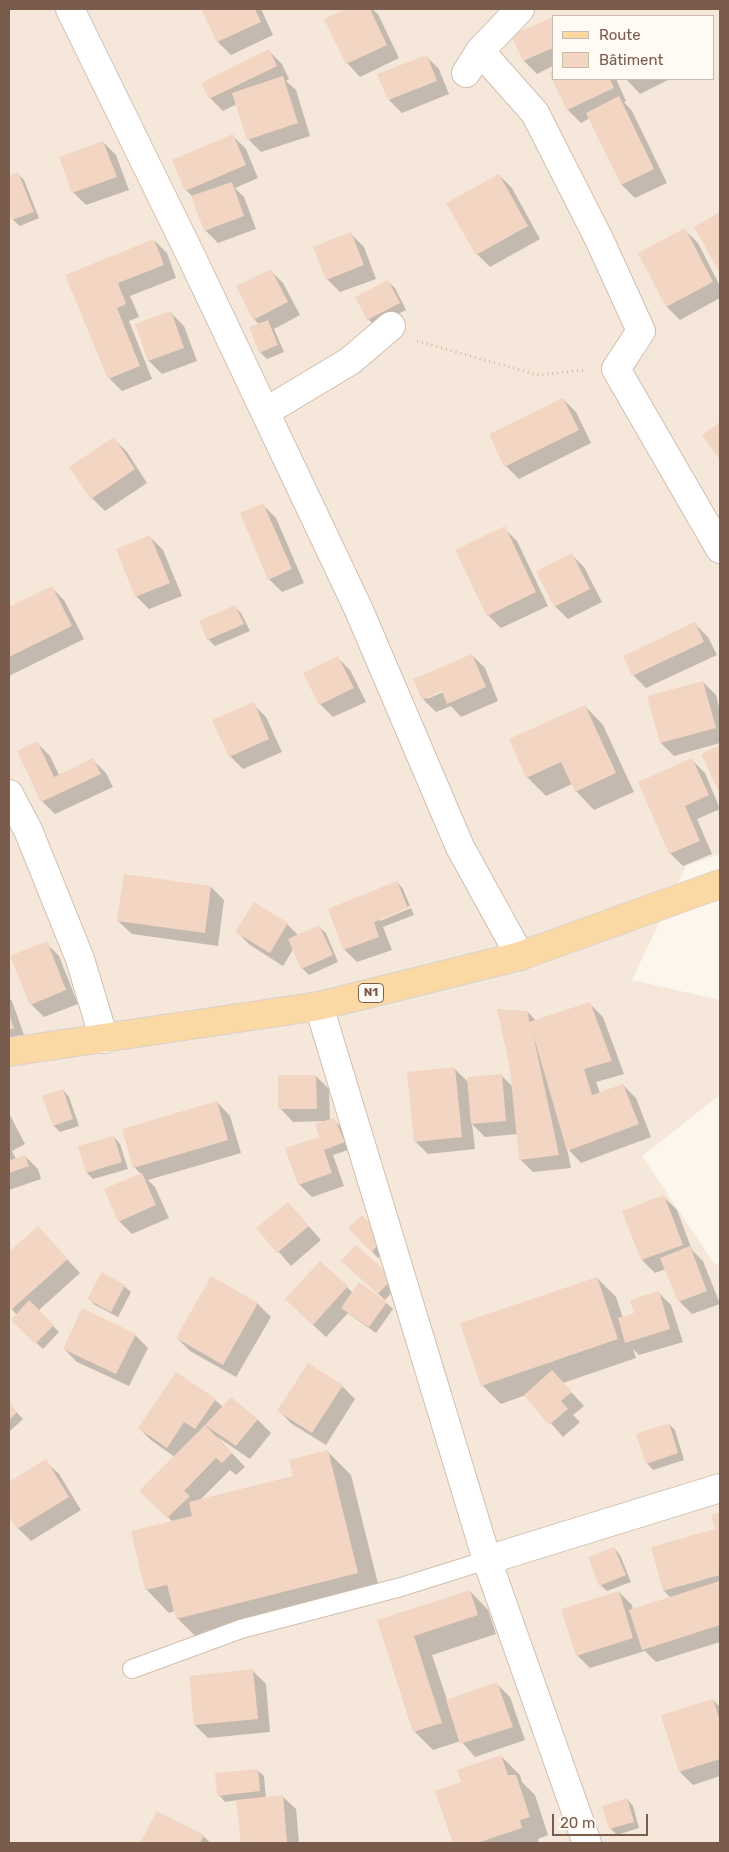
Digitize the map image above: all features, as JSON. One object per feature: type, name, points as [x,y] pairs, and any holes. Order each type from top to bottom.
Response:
[{"type":"main road","name":"N1","points":[[9,1052],[320,1006],[520,956],[720,884]]},
{"type":"street","points":[[70,9],[266,412],[358,608],[460,847],[520,956]]},
{"type":"street","points":[[520,9],[473,62],[535,113],[599,239],[641,331],[616,369],[720,549]]},
{"type":"street","points":[[266,412],[350,361],[386,330]]},
{"type":"street","points":[[9,794],[28,830],[80,959],[104,1039]]},
{"type":"street","points":[[320,1006],[487,1560],[587,1843]]},
{"type":"street","points":[[487,1560],[720,1488]]},
{"type":"lane","points":[[132,1669],[241,1629],[401,1587],[487,1560]]},
{"type":"path","points":[[386,330],[538,375],[569,370],[616,369]]},
{"type":"shaded area","points":[[9,9],[720,9],[720,854],[686,866],[632,980],[720,1000],[720,1095],[642,1156],[715,1265],[720,1262],[720,1843],[9,1843]]},
{"type":"building","points":[[201,9],[255,9],[261,22],[217,42]]},
{"type":"building","points":[[346,9],[370,9],[387,45],[346,64],[324,19]]},
{"type":"building","points":[[552,17],[552,48],[523,61],[511,35]]},
{"type":"building","points":[[269,49],[277,66],[209,99],[201,83]]},
{"type":"building","points":[[427,55],[437,81],[388,100],[377,74]]},
{"type":"building","points":[[283,76],[298,123],[247,140],[232,93]]},
{"type":"building","points":[[552,80],[610,80],[614,88],[567,110]]},
{"type":"building","points":[[619,96],[654,169],[621,185],[586,113]]},
{"type":"building","points":[[233,134],[246,165],[185,191],[172,160]]},
{"type":"building","points":[[103,141],[117,177],[72,193],[59,157]]},
{"type":"building","points":[[18,172],[34,212],[12,220],[9,211],[9,176]]},
{"type":"building","points":[[499,174],[528,226],[476,255],[446,203]]},
{"type":"building","points":[[232,182],[244,216],[204,231],[191,196]]},
{"type":"building","points":[[720,212],[720,273],[694,227]]},
{"type":"building","points":[[685,228],[713,282],[666,307],[638,253]]},
{"type":"building","points":[[351,232],[364,265],[326,280],[313,247]]},
{"type":"building","points":[[154,239],[164,265],[118,283],[126,304],[117,308],[140,366],[108,379],[65,275]]},
{"type":"building","points":[[271,269],[288,302],[253,320],[236,286]]},
{"type":"building","points":[[388,280],[400,303],[367,320],[355,297]]},
{"type":"building","points":[[171,311],[184,348],[148,361],[135,324]]},
{"type":"building","points":[[268,320],[278,345],[259,353],[249,327]]},
{"type":"building","points":[[563,398],[579,430],[504,467],[489,434]]},
{"type":"building","points":[[720,422],[720,460],[702,435]]},
{"type":"building","points":[[114,437],[135,469],[91,499],[69,467]]},
{"type":"building","points":[[263,503],[292,569],[268,580],[240,513]]},
{"type":"building","points":[[505,526],[536,592],[487,616],[455,550]]},
{"type":"building","points":[[150,535],[170,583],[135,597],[116,549]]},
{"type":"building","points":[[572,553],[590,589],[554,607],[536,571]]},
{"type":"building","points":[[52,586],[72,626],[9,657],[9,607]]},
{"type":"building","points":[[235,605],[244,624],[207,640],[199,621]]},
{"type":"building","points":[[695,622],[704,642],[632,676],[623,656]]},
{"type":"building","points":[[472,654],[486,687],[447,704],[442,691],[422,700],[413,679]]},
{"type":"building","points":[[338,656],[354,688],[319,705],[303,673]]},
{"type":"building","points":[[703,681],[716,728],[660,743],[647,696]]},
{"type":"building","points":[[254,702],[269,739],[229,757],[212,720]]},
{"type":"building","points":[[585,705],[616,773],[575,792],[561,762],[526,778],[509,739]]},
{"type":"building","points":[[37,741],[54,777],[93,758],[101,774],[41,802],[17,751]]},
{"type":"building","points":[[720,745],[720,794],[701,754]]},
{"type":"building","points":[[692,758],[709,795],[685,806],[700,841],[669,854],[638,782]]},
{"type":"building","points":[[124,874],[211,886],[205,933],[117,921]]},
{"type":"building","points":[[397,881],[408,908],[374,922],[379,937],[343,950],[328,909]]},
{"type":"building","points":[[254,902],[288,923],[270,953],[235,932]]},
{"type":"building","points":[[319,925],[333,955],[301,969],[288,939]]},
{"type":"building","points":[[47,941],[66,990],[30,1005],[10,956]]},
{"type":"building","points":[[590,1002],[612,1061],[584,1069],[592,1095],[623,1084],[639,1124],[567,1151],[533,1034],[559,1155],[519,1160],[510,1069],[497,1009],[528,1011],[529,1022]]},
{"type":"building","points":[[9,1014],[14,1028],[9,1030]]},
{"type":"building","points":[[455,1067],[462,1137],[414,1142],[407,1072]]},
{"type":"building","points":[[502,1074],[506,1121],[471,1124],[467,1077]]},
{"type":"building","points":[[278,1075],[316,1075],[317,1109],[278,1109]]},
{"type":"building","points":[[63,1089],[73,1119],[53,1126],[42,1096]]},
{"type":"building","points":[[217,1101],[228,1140],[133,1168],[122,1129]]},
{"type":"building","points":[[334,1118],[345,1142],[324,1150],[332,1173],[298,1185],[285,1148],[319,1137],[315,1124]]},
{"type":"building","points":[[114,1136],[122,1162],[86,1173],[78,1146]]},
{"type":"building","points":[[9,1155],[11,1160],[25,1155],[29,1166],[9,1173]]},
{"type":"building","points":[[142,1173],[156,1205],[118,1222],[104,1189]]},
{"type":"building","points":[[664,1195],[683,1245],[641,1260],[622,1211]]},
{"type":"building","points":[[288,1202],[309,1226],[277,1253],[256,1228]]},
{"type":"building","points":[[362,1215],[385,1239],[371,1252],[348,1228]]},
{"type":"building","points":[[38,1226],[68,1259],[11,1310],[9,1308],[9,1252]]},
{"type":"building","points":[[356,1245],[393,1278],[378,1294],[341,1261]]},
{"type":"building","points":[[690,1246],[707,1291],[678,1302],[660,1258]]},
{"type":"building","points":[[320,1261],[348,1286],[313,1325],[285,1299]]},
{"type":"building","points":[[102,1272],[125,1285],[111,1312],[87,1299]]},
{"type":"building","points":[[211,1276],[258,1303],[223,1365],[176,1338]]},
{"type":"building","points":[[597,1277],[618,1339],[481,1386],[460,1323]]},
{"type":"building","points":[[359,1282],[387,1302],[369,1327],[341,1308]]},
{"type":"building","points":[[659,1291],[670,1329],[625,1343],[618,1318],[634,1313],[630,1300]]},
{"type":"building","points":[[29,1300],[54,1325],[35,1344],[11,1320]]},
{"type":"building","points":[[82,1308],[136,1334],[116,1374],[63,1349]]},
{"type":"building","points":[[308,1363],[343,1385],[312,1433],[277,1411]]},
{"type":"building","points":[[552,1370],[572,1392],[561,1401],[568,1409],[549,1425],[524,1395]]},
{"type":"building","points":[[176,1372],[216,1399],[195,1429],[184,1422],[167,1448],[138,1428]]},
{"type":"building","points":[[231,1397],[258,1419],[236,1446],[205,1425]]},
{"type":"building","points":[[9,1402],[17,1412],[9,1420]]},
{"type":"building","points":[[669,1423],[678,1453],[646,1464],[636,1434]]},
{"type":"building","points":[[205,1425],[232,1453],[222,1463],[216,1458],[184,1491],[190,1496],[167,1518],[139,1491]]},
{"type":"building","points":[[328,1450],[358,1573],[176,1619],[167,1585],[145,1590],[131,1531],[192,1516],[189,1502],[293,1476],[289,1460]]},
{"type":"building","points":[[46,1459],[69,1497],[17,1529],[9,1516],[9,1482]]},
{"type":"building","points":[[720,1513],[720,1575],[663,1591],[651,1547],[715,1529],[711,1515]]},
{"type":"building","points":[[614,1547],[626,1575],[599,1586],[588,1557]]},
{"type":"building","points":[[720,1581],[720,1625],[642,1650],[629,1610]]},
{"type":"building","points":[[470,1590],[478,1615],[414,1636],[442,1723],[413,1732],[377,1620]]},
{"type":"building","points":[[619,1591],[633,1638],[576,1656],[561,1609]]},
{"type":"building","points":[[253,1669],[258,1719],[194,1725],[189,1676]]},
{"type":"building","points":[[497,1682],[513,1727],[460,1744],[446,1700]]},
{"type":"building","points":[[713,1699],[720,1721],[720,1759],[679,1772],[661,1715]]},
{"type":"building","points":[[501,1755],[508,1775],[516,1775],[530,1817],[520,1820],[522,1828],[477,1843],[453,1843],[435,1791],[461,1782],[457,1770]]},
{"type":"building","points":[[258,1769],[260,1791],[217,1796],[215,1773]]},
{"type":"building","points":[[283,1795],[287,1843],[241,1843],[236,1800]]},
{"type":"building","points":[[627,1798],[634,1822],[609,1829],[602,1806]]},
{"type":"building","points":[[157,1811],[204,1835],[200,1843],[140,1843]]}]
